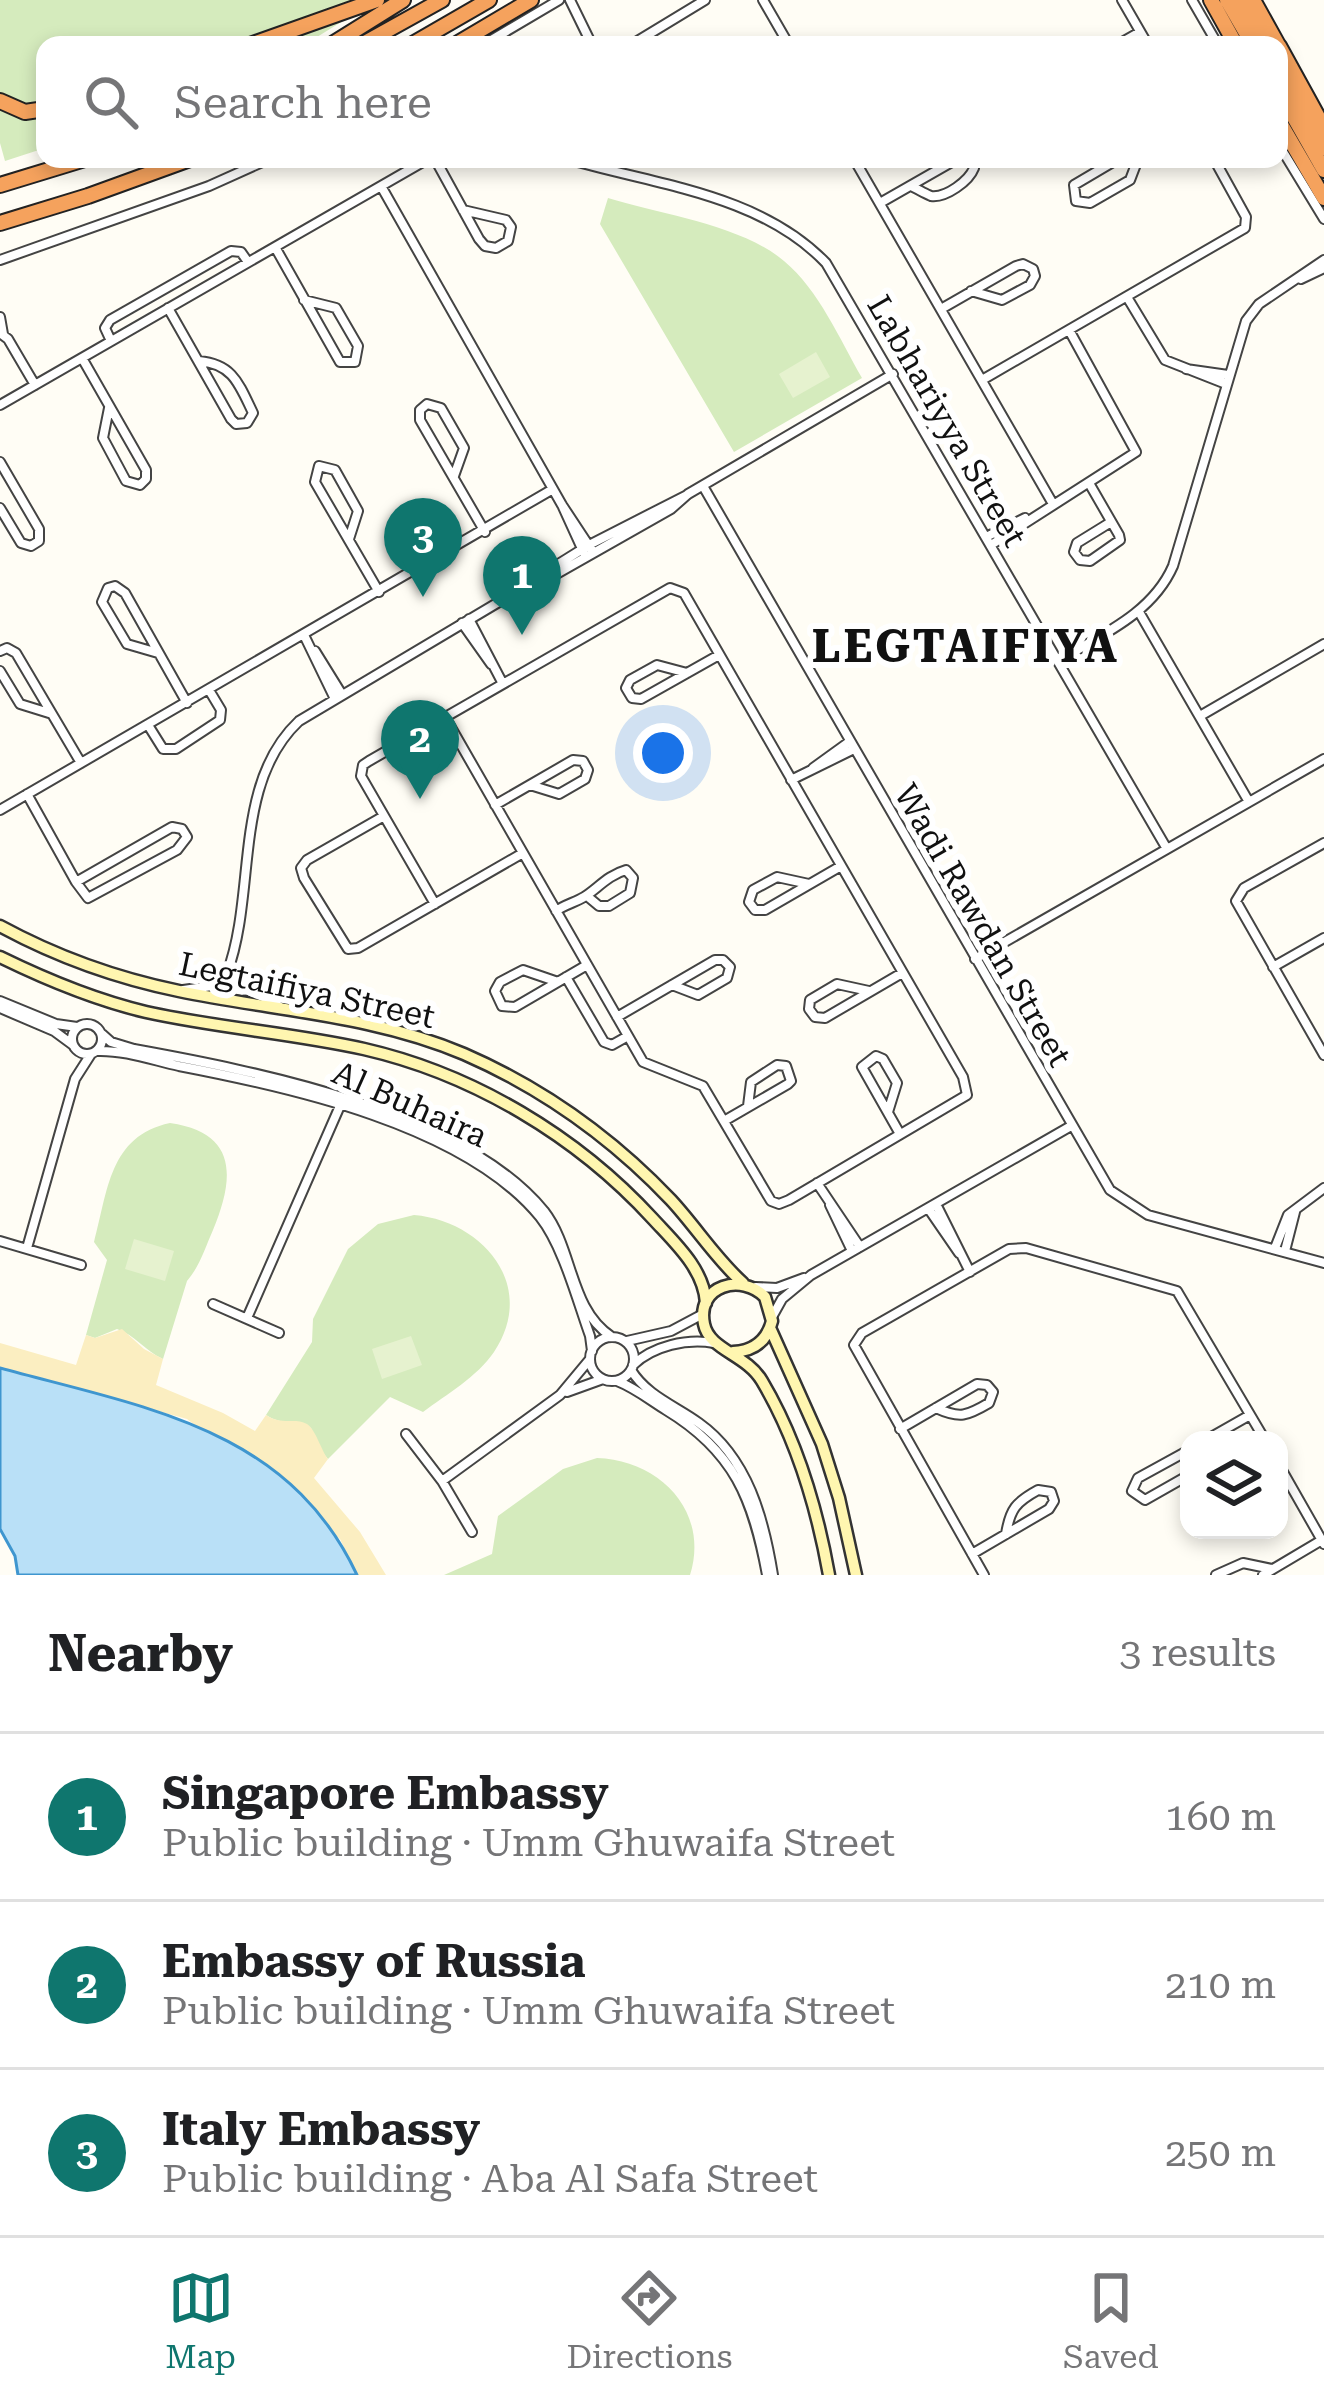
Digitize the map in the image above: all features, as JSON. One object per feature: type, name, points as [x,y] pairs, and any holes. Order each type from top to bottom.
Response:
[{"type":"highway","points":[[275,36],[377,0]]},
{"type":"highway","points":[[345,36],[403,0]]},
{"type":"highway","points":[[377,36],[442,0]]},
{"type":"highway","points":[[427,36],[489,0]]},
{"type":"highway","points":[[470,36],[531,0]]},
{"type":"highway","points":[[1211,0],[1231,36]]},
{"type":"highway","points":[[1227,0],[1248,36]]},
{"type":"highway","points":[[1239,0],[1260,36]]},
{"type":"highway","points":[[1253,0],[1273,36]]},
{"type":"highway","points":[[1288,62],[1324,128]]},
{"type":"highway","points":[[1288,85],[1324,148]]},
{"type":"highway","points":[[0,101],[25,112],[36,110]]},
{"type":"highway","points":[[1288,107],[1324,170]]},
{"type":"highway","points":[[1288,136],[1324,198]]},
{"type":"highway","points":[[0,185],[56,168]]},
{"type":"highway","points":[[0,223],[165,168]]},
{"type":"street","points":[[498,36],[559,0]]},
{"type":"street","points":[[570,0],[588,36]]},
{"type":"street","points":[[646,36],[705,0]]},
{"type":"street","points":[[763,0],[784,36]]},
{"type":"street","points":[[1122,0],[1142,36]]},
{"type":"street","points":[[1192,0],[1213,36]]},
{"type":"street","points":[[1133,36],[1140,32]]},
{"type":"street","points":[[1288,161],[1324,219]]},
{"type":"street","points":[[0,260],[249,168]]},
{"type":"street","points":[[0,405],[415,168]]},
{"type":"street","points":[[438,168],[485,246],[496,248],[510,237],[506,220],[464,210]]},
{"type":"street","name":"Labhariyya Street","points":[[617,168],[746,208],[781,225],[826,263],[1167,849]]},
{"type":"street","points":[[859,168],[1053,504]]},
{"type":"street","points":[[880,203],[941,168]]},
{"type":"street","points":[[910,186],[940,195],[970,178],[974,168]]},
{"type":"street","points":[[1102,168],[1074,184],[1076,200],[1090,203],[1130,180],[1135,168]]},
{"type":"street","points":[[982,380],[1245,228],[1246,217],[1219,168]]},
{"type":"street","points":[[381,186],[588,550]]},
{"type":"street","points":[[274,247],[304,300],[340,362],[356,362],[358,346],[336,308],[304,300]]},
{"type":"street","points":[[111,341],[107,323],[130,309],[231,251],[241,252],[248,262]]},
{"type":"street","points":[[1058,661],[1139,612],[1157,594],[1174,566],[1227,380],[1252,312],[1283,287],[1324,264]]},
{"type":"street","points":[[941,309],[971,291],[1016,266],[1034,269],[1034,280],[1003,300],[971,291]]},
{"type":"street","points":[[1127,297],[1161,356],[1184,369],[1227,380]]},
{"type":"street","points":[[168,308],[231,419],[247,424],[253,412],[228,369],[199,361]]},
{"type":"street","points":[[0,317],[2,334],[35,385]]},
{"type":"street","points":[[988,541],[1132,458],[1136,447],[1069,330]]},
{"type":"street","points":[[82,358],[146,470],[140,485],[128,483],[103,438],[110,408]]},
{"type":"street","points":[[181,991],[218,983],[233,958],[267,765],[291,728],[532,578],[703,486],[892,374]]},
{"type":"street","points":[[454,476],[464,448],[440,408],[428,404],[420,410],[421,420],[485,532]]},
{"type":"street","points":[[0,462],[39,529],[39,541],[31,546],[22,543],[0,508]]},
{"type":"street","points":[[349,539],[358,511],[335,470],[319,466],[315,482],[379,592]]},
{"type":"street","points":[[0,485],[5,472]]},
{"type":"street","points":[[1089,483],[1112,522],[1120,536],[1118,544],[1087,562],[1076,556],[1079,541],[1112,522]]},
{"type":"street","name":"Wadi Rawdan Street","points":[[703,486],[1110,1190],[1134,1208],[1324,1263]]},
{"type":"street","points":[[0,810],[553,489]]},
{"type":"street","points":[[435,904],[362,776],[362,765],[445,717],[673,587],[684,593],[968,1089],[963,1099],[818,1183],[782,1203],[771,1201],[703,1086],[646,1066],[445,717]]},
{"type":"street","points":[[158,653],[130,646],[123,639],[102,602],[108,588],[125,592],[187,703]]},
{"type":"street","points":[[1139,612],[1249,802]]},
{"type":"street","points":[[465,621],[503,684]]},
{"type":"street","points":[[304,635],[338,695]]},
{"type":"street","points":[[1200,716],[1324,644]]},
{"type":"street","points":[[0,651],[7,648],[16,653],[81,763]]},
{"type":"street","points":[[687,673],[657,665],[630,680],[626,688],[632,698],[640,699],[687,673],[719,655]]},
{"type":"street","points":[[0,670],[20,704],[51,713]]},
{"type":"street","points":[[148,725],[163,748],[176,749],[220,720],[221,710],[209,690]]},
{"type":"street","points":[[791,780],[852,745]]},
{"type":"street","points":[[495,805],[530,785],[578,758],[588,770],[585,779],[559,794],[530,785]]},
{"type":"street","points":[[975,959],[1324,759]]},
{"type":"street","points":[[27,794],[76,882],[85,896],[96,897],[177,850],[187,837],[182,829],[172,827],[76,882]]},
{"type":"street","points":[[384,816],[302,866],[302,874],[343,946],[354,950],[523,853]]},
{"type":"street","points":[[1324,843],[1244,888],[1237,897],[1324,1054]]},
{"type":"street","points":[[809,884],[781,875],[753,890],[749,902],[755,910],[765,910],[841,866]]},
{"type":"street","points":[[556,910],[587,896],[617,872],[626,870],[633,878],[630,893],[609,906],[598,906],[587,896]]},
{"type":"street","name":"Legtaifiya Street","points":[[0,926],[89,967],[181,991],[404,1032],[463,1054],[535,1091],[634,1164],[749,1285]]},
{"type":"street","points":[[1273,967],[1324,938]]},
{"type":"street","name":"Legtaifiya Street","points":[[0,957],[83,993],[143,1011],[363,1049],[466,1084],[548,1130],[630,1195],[694,1268],[705,1288],[705,1308]]},
{"type":"street","points":[[233,958],[239,986],[280,1007]]},
{"type":"street","points":[[616,1017],[715,960],[723,959],[730,967],[727,978],[698,994],[672,985]]},
{"type":"street","points":[[587,965],[562,979],[515,1007],[502,1006],[496,996],[498,984],[518,971],[562,979],[604,1042],[612,1045],[628,1036]]},
{"type":"street","points":[[869,992],[837,984],[810,1000],[809,1009],[815,1017],[824,1018],[902,973]]},
{"type":"street","name":"Al Buhaira","points":[[0,1005],[56,1024],[92,1024],[111,1042],[140,1054]]},
{"type":"street","name":"Al Buhaira","points":[[0,1005],[94,1053],[140,1054],[272,1080],[343,1101],[446,1144],[498,1175],[540,1217],[564,1255],[586,1312],[612,1337]]},
{"type":"street","points":[[27,1249],[75,1079],[72,1035],[78,1027]]},
{"type":"street","points":[[75,1079],[102,1034]]},
{"type":"street","points":[[888,1112],[897,1083],[884,1059],[876,1056],[862,1066],[900,1134]]},
{"type":"street","points":[[724,1121],[791,1081],[786,1066],[776,1065],[751,1082],[748,1106]]},
{"type":"street","points":[[247,1318],[343,1101]]},
{"type":"street","points":[[442,1481],[560,1395],[580,1376],[600,1341],[612,1337],[625,1342],[671,1331],[705,1308],[724,1285],[778,1288],[812,1275],[1071,1126]]},
{"type":"street","points":[[818,1183],[856,1250]]},
{"type":"street","points":[[1280,1249],[1286,1218],[1324,1188]]},
{"type":"street","points":[[932,1206],[970,1272]]},
{"type":"street","points":[[0,1241],[81,1265]]},
{"type":"street","points":[[984,1575],[858,1354],[856,1338],[970,1272],[1019,1247],[1170,1288],[1188,1305],[1260,1431]]},
{"type":"street","name":"Al Buhaira","points":[[564,1255],[590,1336],[591,1355]]},
{"type":"street","points":[[734,1352],[756,1346],[782,1299],[812,1275]]},
{"type":"street","points":[[749,1285],[769,1303],[774,1345],[822,1444],[856,1575]]},
{"type":"street","points":[[212,1304],[279,1333]]},
{"type":"street","points":[[705,1308],[707,1333],[715,1344]]},
{"type":"street","points":[[671,1331],[676,1345]]},
{"type":"street","points":[[646,1339],[650,1353]]},
{"type":"street","points":[[617,1381],[650,1353],[676,1345],[693,1341],[734,1352],[761,1379],[784,1423],[818,1522],[829,1575]]},
{"type":"street","points":[[625,1342],[633,1352],[632,1368],[646,1389],[720,1451],[750,1497],[770,1575]]},
{"type":"street","points":[[591,1355],[592,1369],[603,1379]]},
{"type":"street","points":[[560,1395],[603,1379],[617,1381],[682,1416]]},
{"type":"street","points":[[900,1429],[976,1384],[987,1385],[993,1392],[989,1403],[966,1417],[936,1408]]},
{"type":"street","points":[[1222,1431],[1250,1415]]},
{"type":"street","points":[[406,1433],[472,1532]]},
{"type":"street","points":[[1180,1455],[1138,1478],[1132,1491],[1145,1500],[1180,1480]]},
{"type":"street","points":[[1264,1575],[1323,1542],[1288,1481]]},
{"type":"street","points":[[972,1554],[1049,1509],[1054,1501],[1051,1492],[1038,1490],[1017,1502],[1006,1534]]},
{"type":"street","points":[[1216,1575],[1239,1563],[1274,1569]]},
{"type":"green space","points":[[0,0],[377,0],[319,36],[36,36],[36,151],[5,161],[0,143]]},
{"type":"green space","points":[[608,198],[724,229],[784,261],[818,301],[862,378],[734,452],[600,224]]},
{"type":"green space","points":[[816,352],[830,377],[793,398],[779,374]]},
{"type":"green space","points":[[170,1123],[209,1137],[225,1161],[227,1176],[220,1211],[187,1281],[163,1359],[117,1329],[95,1338],[86,1335],[107,1260],[94,1242],[114,1168],[134,1140]]},
{"type":"green space","points":[[414,1215],[462,1230],[496,1261],[510,1304],[506,1327],[494,1352],[461,1385],[423,1412],[390,1397],[328,1459],[311,1428],[266,1415],[312,1342],[313,1319],[348,1249],[378,1224]]},
{"type":"green space","points":[[134,1239],[174,1251],[165,1281],[125,1269]]},
{"type":"green space","points":[[411,1336],[422,1365],[382,1379],[372,1349]]},
{"type":"green space","points":[[597,1458],[640,1468],[674,1493],[693,1530],[690,1575],[444,1575],[492,1554],[498,1516],[563,1469]]},
{"type":"sand","points":[[122,1329],[163,1359],[156,1385],[255,1431],[266,1415],[310,1427],[328,1459],[314,1478],[360,1532],[386,1575],[357,1575],[340,1539],[187,1419],[0,1368],[0,1343],[76,1365],[86,1335],[95,1338]]},
{"type":"water","points":[[0,1368],[157,1412],[251,1455],[292,1486],[328,1525],[357,1575],[18,1575],[15,1556],[0,1529]]},
{"type":"place","name":"Italy Embassy","points":[[423,597]]},
{"type":"place","name":"Singapore Embassy","points":[[522,635]]},
{"type":"place","name":"Embassy of Russia","points":[[420,799]]},
{"type":"district","name":"LEGTAIFIYA","points":[[966,646]]}]
